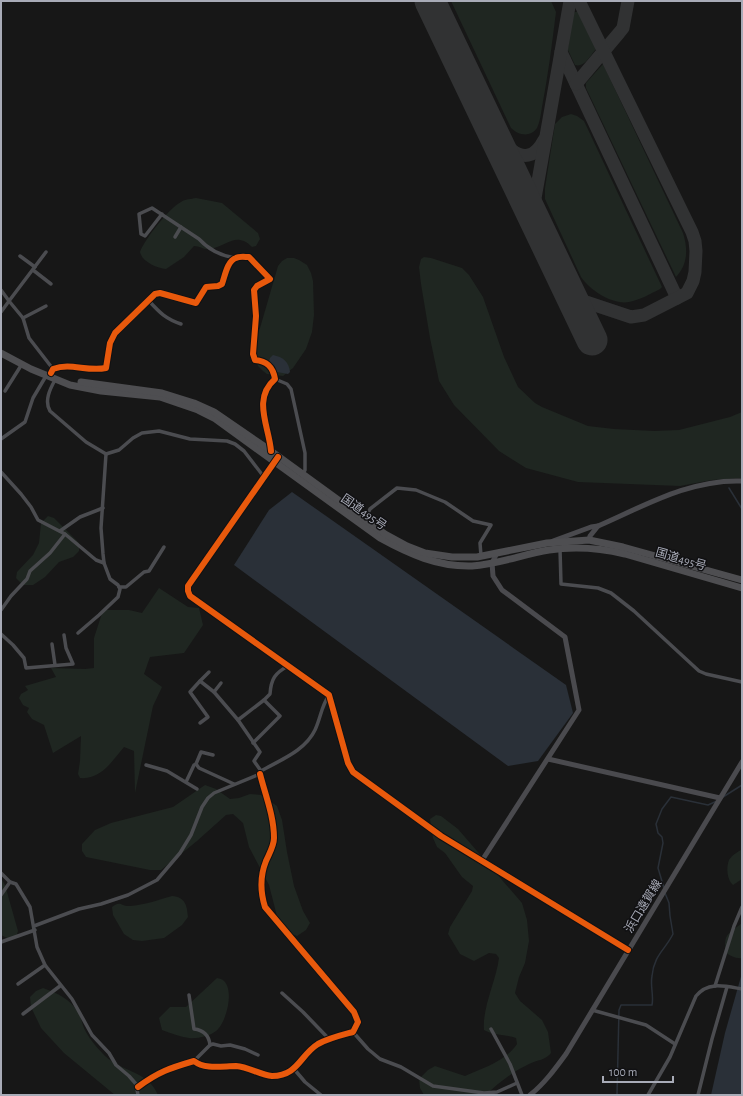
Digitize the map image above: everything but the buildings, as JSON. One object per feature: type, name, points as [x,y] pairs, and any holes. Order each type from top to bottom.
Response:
[{"type":"highway","name":"国道495号","points":[[1,347],[32,364],[71,380],[162,393],[186,400],[214,412],[271,451],[277,459],[380,538],[404,551],[424,559],[444,564],[471,566],[492,563],[548,550],[559,545],[589,540],[623,547],[742,580]]},
{"type":"highway","name":"国道495号","points":[[1,352],[22,364],[50,372],[55,380],[101,391],[160,398],[198,410],[214,418],[303,474],[385,534],[407,546],[425,553],[452,557],[480,556],[547,543],[607,550],[742,588]]},
{"type":"street","points":[[162,214],[145,236],[141,234],[139,214],[152,208],[162,214],[181,227],[217,253],[236,258],[249,257],[270,279],[257,286],[254,290],[256,316],[253,354],[256,360],[266,362],[272,368],[275,379]]},
{"type":"street","points":[[174,237],[181,227]]},
{"type":"street","points":[[1,312],[46,252]]},
{"type":"street","points":[[20,256],[51,284]]},
{"type":"street","points":[[1,438],[24,422],[33,398],[50,372],[61,366],[74,366],[83,369],[106,368],[110,343],[115,333],[155,294],[160,293],[196,303],[206,287],[218,286],[222,284],[229,265],[236,258]]},
{"type":"street","points":[[1,290],[23,318],[29,338],[50,372]]},
{"type":"street","points":[[149,301],[161,315],[169,320],[181,324]]},
{"type":"street","points":[[23,318],[46,306]]},
{"type":"street","points":[[5,391],[22,364]]},
{"type":"street","points":[[271,451],[262,407],[262,398],[267,388],[275,379]]},
{"type":"street","points":[[275,379],[287,384],[291,389],[305,453],[305,470],[303,474]]},
{"type":"street","points":[[55,380],[50,391],[48,401],[50,411],[86,442],[106,454],[119,450],[142,433],[159,431],[190,439],[227,441],[235,444],[244,451],[264,477]]},
{"type":"street","points":[[78,633],[118,597],[119,587],[110,578],[104,563],[101,528],[106,454]]},
{"type":"street","points":[[277,459],[188,586],[190,596],[329,695],[348,763],[353,772],[441,836],[481,862],[628,950]]},
{"type":"street","points":[[1,472],[21,494],[31,507],[38,520],[65,534],[96,560],[104,563]]},
{"type":"street","points":[[547,543],[591,527],[598,526],[678,491],[726,481],[742,481]]},
{"type":"street","points":[[365,519],[370,510],[397,488],[416,490],[445,502],[473,521],[491,525],[480,544],[480,556]]},
{"type":"street","points":[[60,531],[80,517],[102,508]]},
{"type":"street","points":[[589,540],[590,536],[598,526]]},
{"type":"street","points":[[1,610],[11,596],[27,579],[30,571],[50,553],[65,534]]},
{"type":"street","points":[[559,545],[560,584],[598,588],[612,593],[634,611],[698,671],[742,682]]},
{"type":"street","points":[[119,587],[126,587],[144,572],[149,571],[164,547]]},
{"type":"street","points":[[481,862],[579,710],[566,637],[502,590],[493,576],[492,563],[497,553]]},
{"type":"street","points":[[1,634],[24,658],[26,668],[72,664],[66,648],[64,635]]},
{"type":"street","points":[[52,644],[55,665]]},
{"type":"street","points":[[238,720],[270,694],[271,682],[280,671],[288,666]]},
{"type":"street","points":[[186,696],[209,672]]},
{"type":"street","points":[[194,1061],[198,1064],[210,1067],[243,1067],[271,1076],[282,1075],[294,1069],[308,1051],[319,1043],[353,1032],[358,1022],[354,1012],[265,907],[261,892],[262,875],[274,839],[272,821],[260,772],[254,761],[260,752],[238,720],[214,692],[200,681]]},
{"type":"street","points":[[214,692],[221,684]]},
{"type":"street","points":[[190,692],[208,717],[200,723]]},
{"type":"street","points":[[1,942],[79,909],[101,904],[121,897],[157,880],[180,853],[191,835],[202,807],[208,798],[214,793],[260,772],[302,747],[316,727],[323,704],[329,695]]},
{"type":"street","points":[[253,743],[280,716],[264,700]]},
{"type":"street","points":[[186,782],[201,752],[213,755]]},
{"type":"street","points":[[548,759],[720,798]]},
{"type":"street","name":"浜口遠賀線","points":[[530,1095],[547,1078],[566,1054],[742,762]]},
{"type":"street","points":[[196,764],[199,768],[210,774],[234,784]]},
{"type":"street","points":[[146,765],[167,771],[196,789]]},
{"type":"street","points":[[1,873],[10,882],[16,884],[30,907],[37,947],[45,965],[60,986],[72,999],[84,1018],[92,1035],[109,1053],[116,1064],[130,1076],[138,1087],[138,1095]]},
{"type":"street","points":[[1,895],[10,882]]},
{"type":"street","points":[[715,986],[734,926],[742,907]]},
{"type":"street","points":[[18,984],[45,965]]},
{"type":"street","points":[[24,1014],[60,986]]},
{"type":"street","points":[[648,1095],[670,1057],[696,996],[704,988],[715,986],[742,989]]},
{"type":"street","points":[[698,1095],[727,987]]},
{"type":"street","points":[[282,993],[329,1039]]},
{"type":"street","points":[[189,995],[194,1029],[204,1032],[208,1036],[210,1045]]},
{"type":"street","points":[[592,1010],[646,1025],[675,1044]]},
{"type":"street","points":[[491,1029],[510,1064],[522,1095]]},
{"type":"street","points":[[353,1032],[368,1049],[380,1059],[401,1067],[433,1086],[484,1093],[497,1092],[517,1084]]},
{"type":"street","points":[[138,1087],[159,1072],[194,1061],[210,1045],[213,1044],[221,1046],[230,1045],[245,1049],[258,1055]]},
{"type":"street","points":[[294,1069],[305,1082],[321,1095]]},
{"type":"shaded area","points":[[451,1],[551,1],[556,12],[548,72],[539,123],[537,128],[531,133],[520,134],[511,128]]},
{"type":"shaded area","points":[[578,11],[596,49],[587,61],[581,65],[575,65],[568,47],[573,13]]},
{"type":"shaded area","points":[[603,64],[683,233],[686,245],[686,256],[683,267],[676,277],[586,88],[586,83]]},
{"type":"shaded area","points":[[571,114],[584,121],[662,287],[645,297],[629,302],[616,301],[602,296],[590,287],[581,277],[545,199],[545,188],[555,124],[562,117]]},
{"type":"shaded area","points":[[196,198],[222,203],[258,233],[260,239],[256,246],[252,247],[246,242],[236,240],[210,249],[194,246],[184,257],[166,269],[154,266],[147,262],[141,256],[140,252],[158,224],[176,205],[184,200]]},
{"type":"shaded area","points":[[424,257],[462,268],[469,275],[483,297],[504,357],[518,387],[535,403],[588,426],[654,431],[679,430],[730,417],[742,412],[742,478],[712,480],[680,486],[578,482],[526,468],[499,451],[454,405],[439,381],[421,284],[419,267],[421,259]]},
{"type":"shaded area","points":[[287,258],[294,258],[307,265],[311,273],[313,281],[314,315],[312,332],[306,349],[293,368],[283,376],[267,374],[263,371],[258,366],[252,348],[260,328],[278,266]]},
{"type":"shaded area","points":[[273,355],[280,357],[287,363],[290,372],[288,374],[277,372],[269,361]]},
{"type":"shaded area","points":[[292,492],[566,685],[573,713],[538,761],[508,766],[234,565],[269,510]]},
{"type":"shaded area","points":[[48,516],[54,518],[79,543],[79,551],[73,557],[59,562],[45,577],[33,585],[23,585],[16,578],[17,572],[33,555],[39,543],[41,523]]},
{"type":"shaded area","points":[[159,588],[188,607],[199,608],[203,625],[184,653],[150,657],[144,674],[162,687],[153,706],[135,793],[134,751],[124,747],[100,773],[87,778],[80,778],[78,774],[81,736],[53,753],[44,725],[32,719],[27,712],[29,708],[23,705],[19,698],[21,694],[28,690],[25,686],[56,677],[51,668],[94,668],[94,638],[103,610],[129,610],[142,613]]},
{"type":"shaded area","points":[[205,785],[216,789],[230,799],[239,798],[250,794],[261,795],[277,806],[282,820],[294,886],[303,911],[310,923],[306,930],[297,936],[289,933],[279,924],[269,885],[249,847],[243,823],[233,814],[226,815],[161,870],[150,870],[86,857],[82,851],[82,844],[95,830],[111,823],[173,807]]},
{"type":"shaded area","points":[[436,815],[441,816],[458,829],[522,903],[527,920],[529,941],[525,963],[519,977],[515,993],[520,1001],[542,1020],[548,1032],[551,1053],[544,1059],[529,1064],[518,1070],[486,1095],[424,1095],[420,1088],[419,1079],[428,1070],[435,1066],[465,1076],[486,1067],[507,1055],[517,1044],[516,1038],[484,1030],[485,1013],[499,958],[496,954],[489,953],[474,961],[460,954],[448,934],[450,927],[472,891],[473,886],[462,877],[445,853],[437,847],[433,838],[430,819]]},
{"type":"shaded area","points":[[742,849],[742,879],[733,885],[728,877],[728,863],[732,857]]},
{"type":"shaded area","points":[[1,878],[5,885],[18,931],[16,937],[11,940],[1,935]]},
{"type":"shaded area","points":[[172,896],[183,900],[187,909],[188,917],[182,925],[164,938],[142,941],[133,940],[124,934],[113,915],[112,907],[117,904],[127,906],[135,905]]},
{"type":"shaded area","points":[[742,923],[742,958],[738,958],[726,953],[725,942],[730,932]]},
{"type":"shaded area","points":[[742,973],[742,1095],[711,1095],[725,1033]]},
{"type":"shaded area","points":[[217,978],[223,981],[227,986],[229,994],[227,1011],[224,1020],[216,1031],[207,1036],[192,1038],[182,1037],[162,1030],[159,1018],[170,1007],[186,1007]]},
{"type":"shaded area","points":[[43,988],[58,994],[71,1003],[79,1014],[88,1035],[103,1054],[112,1061],[148,1081],[154,1087],[158,1095],[115,1095],[64,1053],[41,1028],[31,1007],[30,997],[36,991]]},
{"type":"waterway","points":[[729,488],[742,509]]},
{"type":"waterway","points":[[723,797],[742,785]]},
{"type":"waterway","points":[[664,888],[658,868],[663,843],[662,837],[658,833],[656,824],[662,809],[671,797],[708,805],[717,801]]},
{"type":"waterway","points":[[617,1095],[619,1010],[621,1005],[652,1005],[653,969],[657,958],[673,934],[669,903],[665,893]]},
{"type":"taxiway","points":[[532,215],[570,1]]},
{"type":"taxiway","points":[[571,297],[631,317],[644,315],[687,293],[693,281],[695,272],[696,251],[692,232],[579,1]]},
{"type":"taxiway","points":[[576,84],[623,28],[628,1]]},
{"type":"taxiway","points":[[561,52],[677,298]]},
{"type":"taxiway","points":[[483,113],[502,140],[510,149],[519,154],[527,155],[536,151],[544,140]]},
{"type":"runway","points":[[430,1],[592,340]]},
{"type":"cycle path","points":[[51,373],[53,369],[66,366],[92,369],[106,368],[110,343],[115,333],[155,294],[160,293],[196,303],[206,287],[218,286],[222,284],[230,262],[239,257],[249,257],[270,279],[257,286],[254,290],[256,316],[253,354],[255,360],[269,365],[273,371],[275,379],[268,387],[264,395],[263,404],[271,451]]},
{"type":"cycle path","points":[[278,457],[188,586],[190,596],[329,695],[348,763],[353,772],[441,836],[628,950]]},
{"type":"cycle path","points":[[138,1087],[164,1071],[194,1061],[203,1066],[236,1066],[272,1076],[288,1073],[318,1044],[331,1038],[353,1032],[358,1022],[354,1012],[265,907],[262,895],[262,878],[264,867],[274,841],[274,830],[271,813],[260,774]]}]
